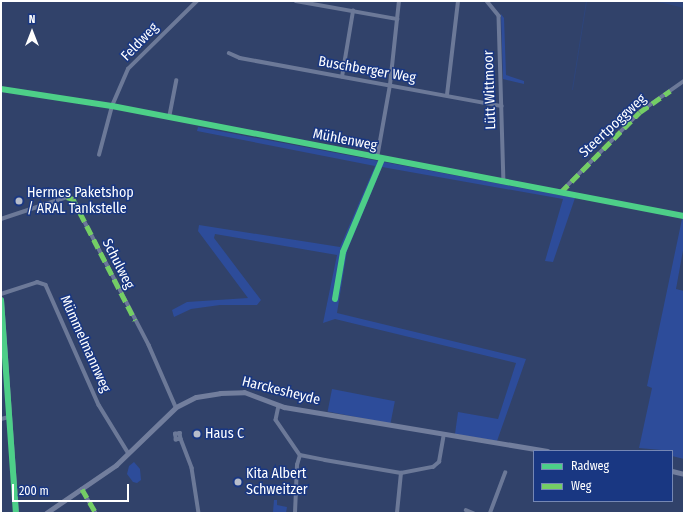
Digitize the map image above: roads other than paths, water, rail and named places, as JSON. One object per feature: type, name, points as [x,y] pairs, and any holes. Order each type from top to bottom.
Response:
[{"type":"main road","points":[[1,300],[16,513]]},
{"type":"main road","name":"Harckesheyde","points":[[46,513],[82,489],[129,454],[176,407],[196,397],[232,391],[249,393],[279,406],[444,435],[541,450]]},
{"type":"main road","points":[[673,472],[683,474]]},
{"type":"street","name":"Feldweg","points":[[112,106],[128,69],[197,1]]},
{"type":"street","points":[[296,1],[313,2],[397,19]]},
{"type":"street","points":[[377,158],[390,85],[399,1]]},
{"type":"street","points":[[447,95],[458,1]]},
{"type":"street","name":"Lütt Wittmoor","points":[[487,1],[499,16],[504,182]]},
{"type":"street","points":[[342,77],[353,11]]},
{"type":"street","name":"Buschberger Weg","points":[[229,53],[240,58],[502,106]]},
{"type":"street","points":[[169,118],[176,81]]},
{"type":"street","name":"Steertpoggweg","points":[[561,192],[640,112],[684,81]]},
{"type":"street","name":"Mühlenweg","points":[[1,89],[112,106],[684,216]]},
{"type":"street","points":[[99,155],[112,106]]},
{"type":"street","name":"Schulweg","points":[[1,219],[67,197],[73,199],[149,345],[176,407]]},
{"type":"street","name":"Mümmelmannweg","points":[[1,294],[37,282],[46,285],[99,405],[129,454]]},
{"type":"street","points":[[279,406],[276,420],[300,455],[400,473],[437,465],[444,435]]},
{"type":"street","points":[[1,419],[9,417]]},
{"type":"street","points":[[181,439],[192,468],[199,513]]},
{"type":"street","points":[[295,513],[297,465],[300,455]]},
{"type":"street","points":[[397,513],[400,473]]},
{"type":"street","points":[[490,513],[505,474]]},
{"type":"street","points":[[82,489],[96,513]]},
{"type":"street","points":[[466,510],[473,513]]},
{"type":"waterway","points":[[572,89],[586,1]]},
{"type":"place","name":"Hermes Paketshop / ARAL Tankstelle","points":[[19,201]]},
{"type":"place","name":"Haus C","points":[[197,434]]},
{"type":"place","name":"Kita Albert Schweitzer","points":[[238,482]]}]
